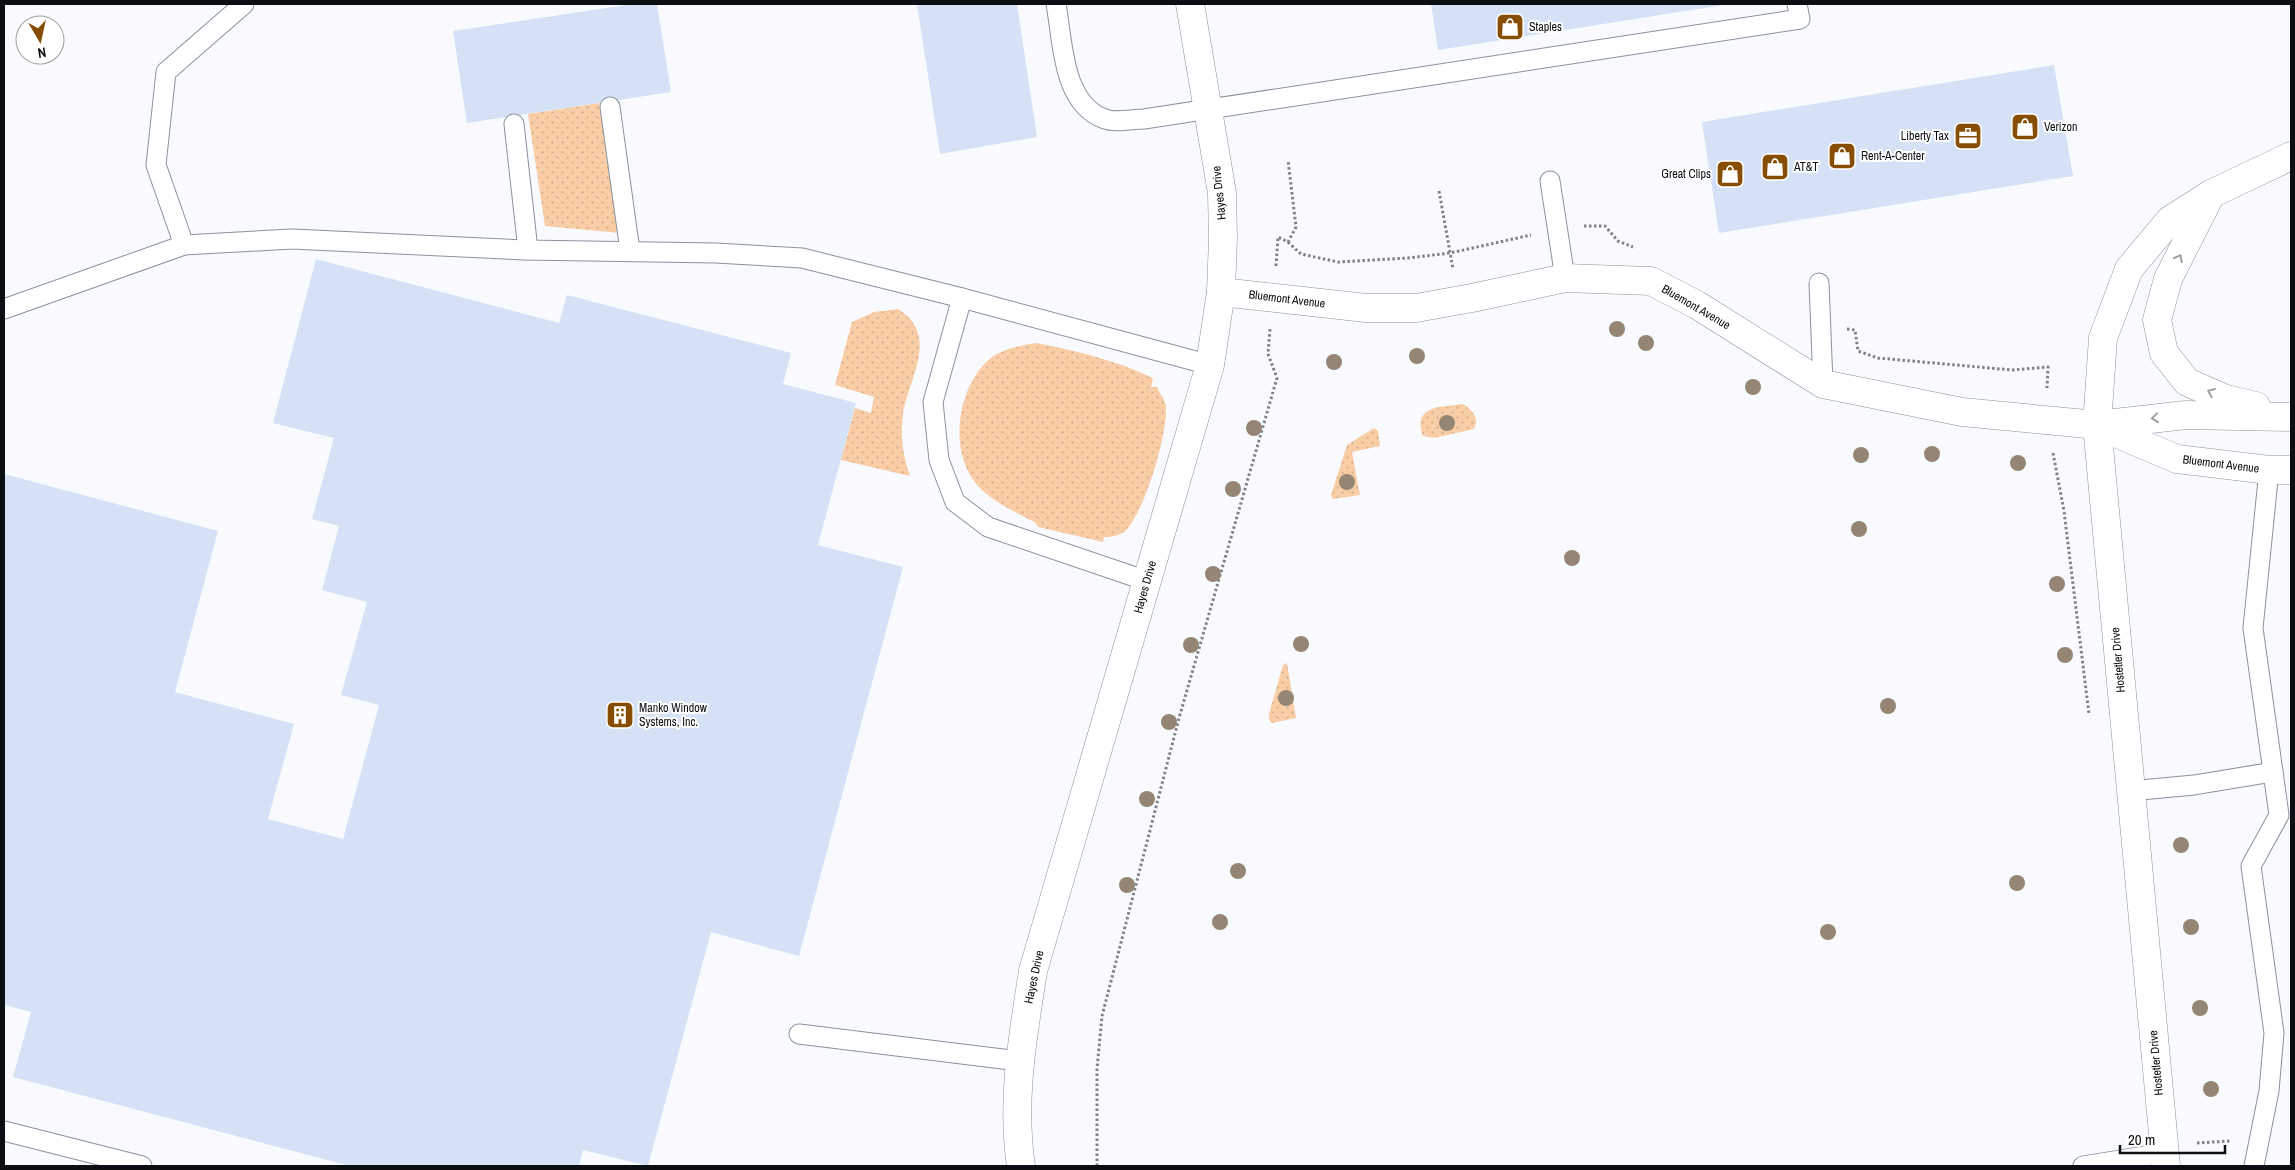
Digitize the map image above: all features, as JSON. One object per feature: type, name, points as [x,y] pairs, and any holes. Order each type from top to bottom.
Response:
[{"type":"street","name":"Hayes Drive","points":[[1021,1166],[1016,1133],[1019,1061],[1033,970],[1210,365],[1221,292],[1222,193],[1190,4]]},
{"type":"street","name":"Hostetler Drive","points":[[2165,1160],[2097,425],[2103,338],[2129,269],[2170,220],[2211,194],[2291,156]]},
{"type":"street","points":[[2211,194],[2168,279],[2157,320],[2164,353],[2187,382],[2226,399],[2291,416]]},
{"type":"street","name":"Bluemont Avenue","points":[[1221,292],[1366,308],[1416,308],[1565,278],[1651,281],[1697,304],[1823,384],[1962,412],[2097,425],[2186,414],[2291,416]]},
{"type":"street","name":"Bluemont Avenue","points":[[2097,425],[2177,459],[2280,470]]},
{"type":"lane","points":[[184,245],[156,165],[166,72],[244,4]]},
{"type":"lane","points":[[1056,4],[1071,84],[1087,110],[1107,120],[1144,119],[1800,19],[1797,4]]},
{"type":"lane","points":[[610,107],[630,251]]},
{"type":"lane","points":[[514,124],[528,250]]},
{"type":"lane","points":[[1550,181],[1565,278]]},
{"type":"lane","points":[[4,309],[184,245],[292,239],[528,250],[630,251],[802,258],[962,298],[1210,365]]},
{"type":"lane","points":[[1819,283],[1823,384]]},
{"type":"lane","points":[[962,298],[933,402],[939,460],[955,502],[988,528],[1147,581]]},
{"type":"lane","points":[[2254,1166],[2260,1128],[2269,1091],[2274,1033],[2251,866],[2279,815],[2253,628],[2280,470]]},
{"type":"lane","points":[[2130,791],[2194,785],[2273,772]]},
{"type":"lane","points":[[799,1034],[1019,1061]]},
{"type":"lane","points":[[4,1131],[142,1166]]},
{"type":"lane","points":[[2083,1166],[2165,1160]]},
{"type":"path","points":[[1097,1166],[1097,1069],[1102,1016],[1179,718],[1277,378],[1268,354],[1278,237],[1288,242],[1296,227],[1288,160]]},
{"type":"path","points":[[1439,191],[1459,300]]},
{"type":"path","points":[[2165,1160],[2197,1143],[2234,1141],[2260,1128]]},
{"type":"shaded area","points":[[599,103],[620,233],[545,226],[528,114]]},
{"type":"shaded area","points":[[898,309],[911,320],[918,332],[920,345],[902,423],[903,446],[910,476],[841,460],[855,408],[871,413],[874,397],[835,385],[852,322],[874,312]]},
{"type":"shaded area","points":[[1036,343],[1096,357],[1153,378],[1151,387],[1157,387],[1165,401],[1163,435],[1154,470],[1142,504],[1126,530],[1117,535],[1104,537],[1103,542],[1038,527],[1036,523],[1006,507],[984,492],[968,472],[962,455],[960,419],[964,401],[980,369],[992,357],[1002,352]]},
{"type":"shaded area","points":[[1463,404],[1476,418],[1474,429],[1434,438],[1423,436],[1421,426],[1425,413],[1438,407]]},
{"type":"shaded area","points":[[1374,428],[1378,431],[1380,446],[1352,452],[1360,495],[1333,499],[1331,495],[1347,445]]},
{"type":"shaded area","points":[[1287,663],[1296,718],[1272,723],[1269,720],[1269,714],[1283,665]]},
{"type":"building","points":[[633,4],[657,4],[671,92],[467,123],[453,31]]},
{"type":"building","points":[[917,4],[1017,4],[1037,137],[940,154]]},
{"type":"building","name":"Staples","points":[[1431,4],[1724,4],[1724,5],[1438,50]]},
{"type":"building","points":[[2054,65],[2073,176],[1719,233],[1702,122]]},
{"type":"building","name":"Manko Window Systems, Inc.","points":[[316,259],[559,323],[567,295],[791,353],[783,384],[856,403],[818,545],[903,567],[799,956],[711,932],[648,1166],[583,1150],[579,1166],[350,1166],[13,1077],[31,1012],[4,1005],[4,474],[218,531],[175,692],[294,724],[268,819],[343,839],[379,705],[341,695],[367,602],[322,590],[339,526],[312,519],[334,438],[273,423]]},
{"type":"place","name":"Staples","points":[[1510,27]]},
{"type":"place","name":"Verizon","points":[[2025,127]]},
{"type":"place","name":"Liberty Tax","points":[[1968,136]]},
{"type":"place","name":"Rent-A-Center","points":[[1842,156]]},
{"type":"place","name":"AT&T","points":[[1775,167]]},
{"type":"place","name":"Great Clips","points":[[1730,174]]},
{"type":"place","name":"Manko Window Systems, Inc.","points":[[620,715]]}]
